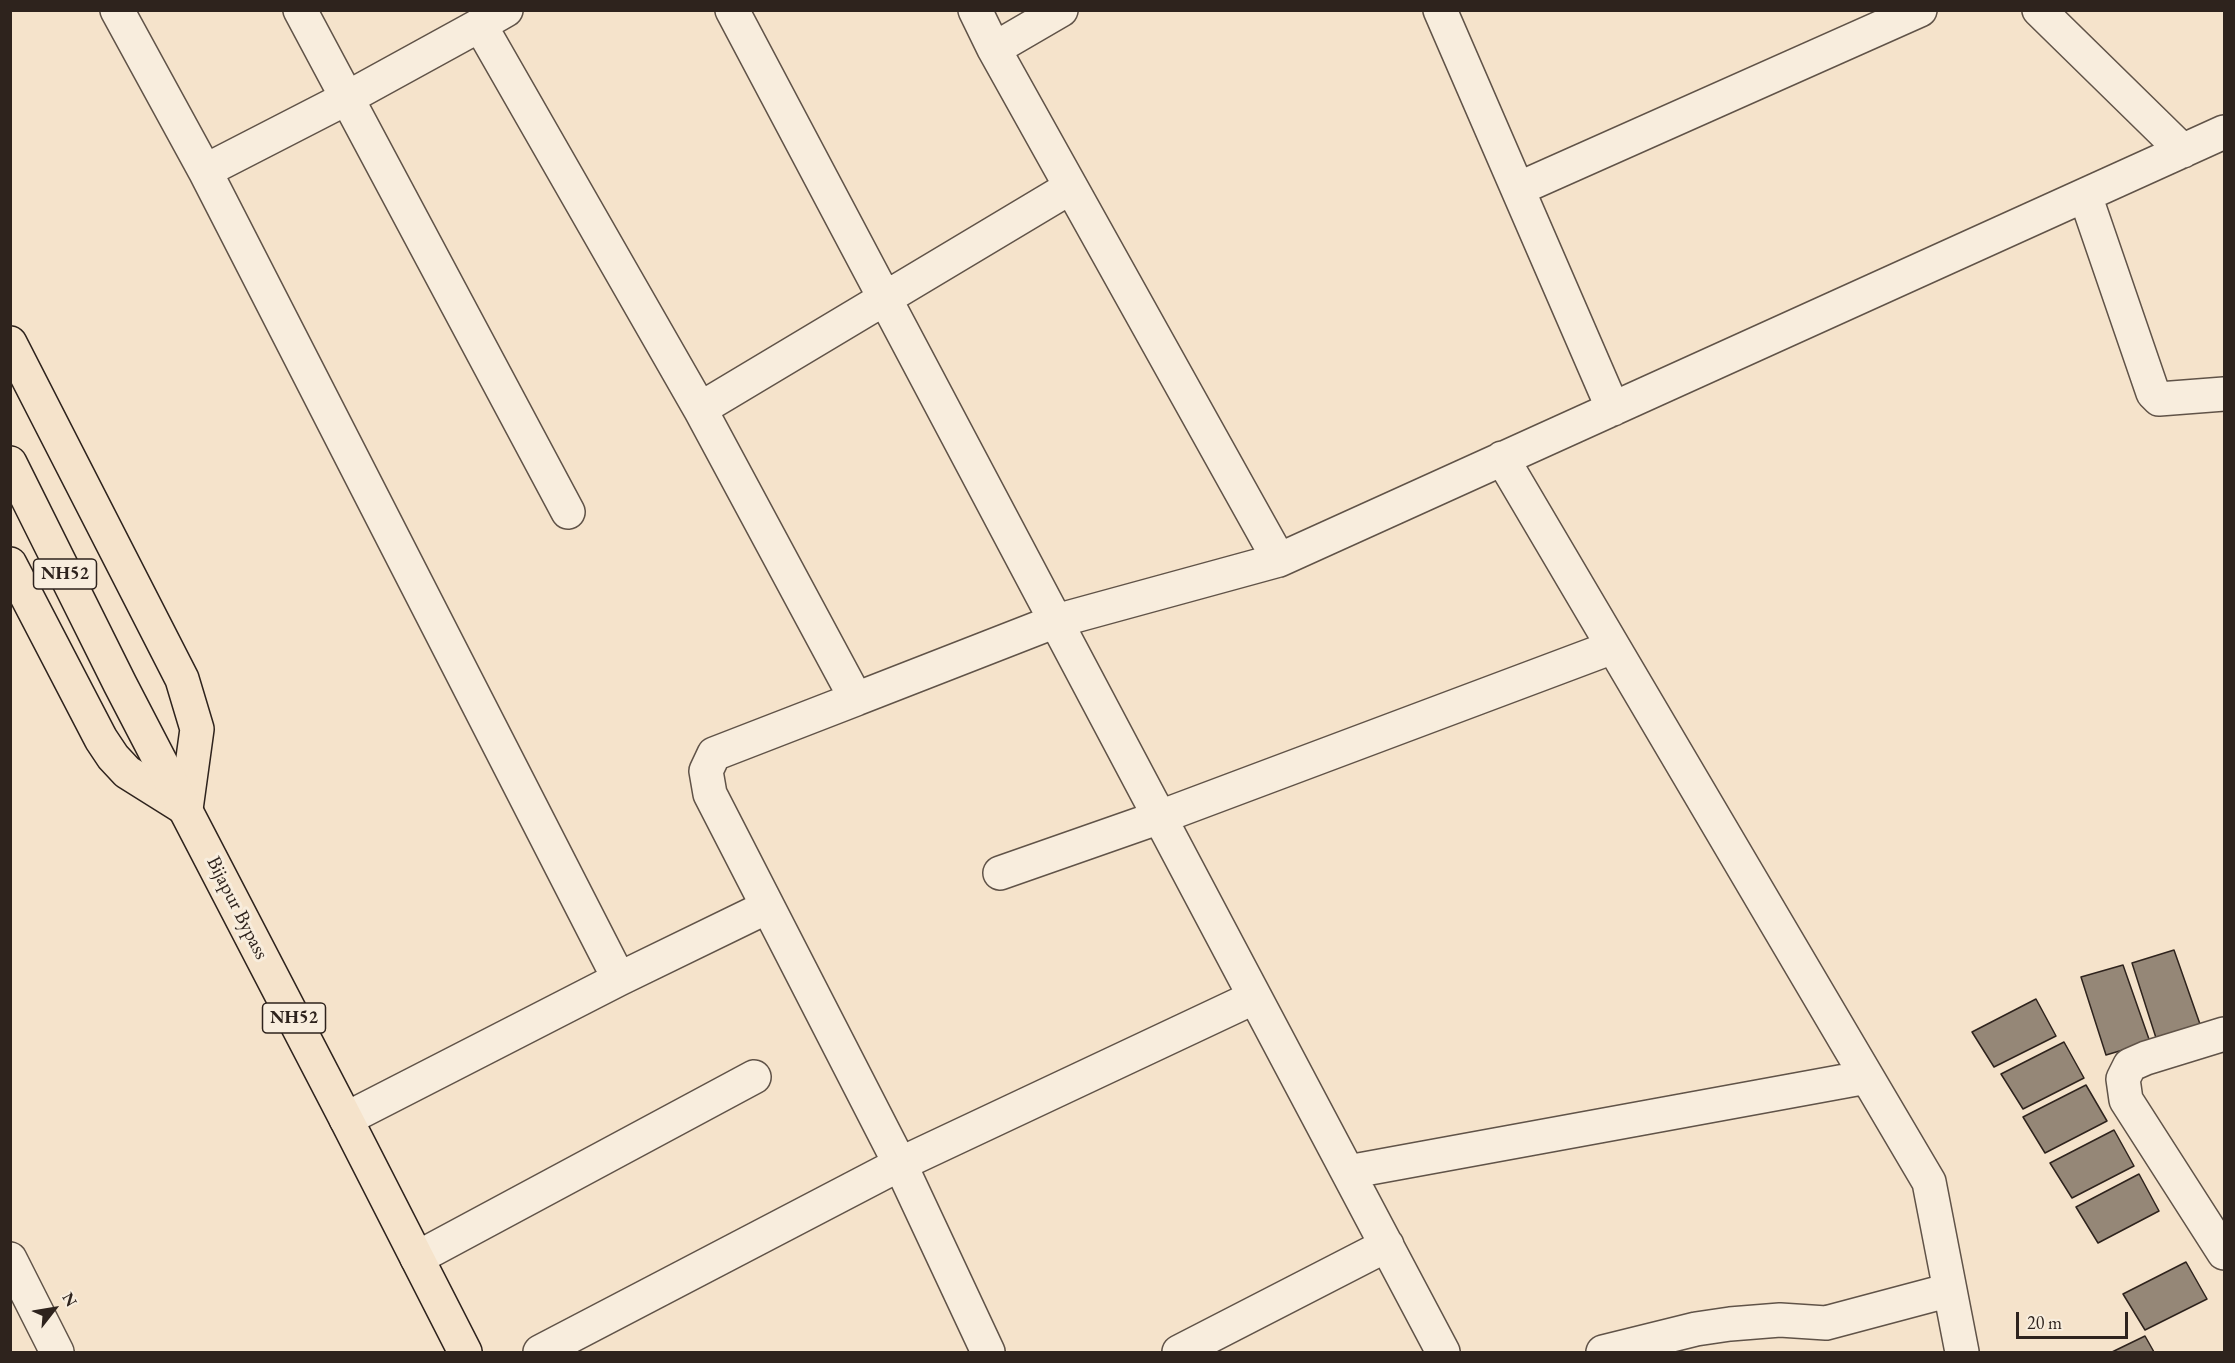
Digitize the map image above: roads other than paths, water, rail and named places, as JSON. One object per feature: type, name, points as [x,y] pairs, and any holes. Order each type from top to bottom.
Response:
[{"type":"main road","points":[[10,343],[182,679],[197,729],[186,809],[127,772],[113,757],[101,739],[10,564]]},
{"type":"main road","name":"Bijapur Bypass","points":[[10,463],[120,684],[465,1353]]},
{"type":"street","points":[[117,10],[205,171],[619,979]]},
{"type":"street","points":[[300,10],[568,512]]},
{"type":"street","points":[[732,10],[1443,1353]]},
{"type":"street","points":[[975,10],[994,49],[1279,560]]},
{"type":"street","points":[[994,49],[1061,10]]},
{"type":"street","points":[[1440,10],[1612,409]]},
{"type":"street","points":[[1518,189],[1920,10]]},
{"type":"street","points":[[2039,10],[2183,151]]},
{"type":"street","points":[[205,171],[347,98],[493,18],[856,699]]},
{"type":"street","points":[[988,1353],[900,1164],[710,794],[706,771],[714,754],[1056,621],[1279,560],[2224,132]]},
{"type":"street","points":[[700,409],[1071,187]]},
{"type":"street","points":[[2085,195],[2153,393],[2159,399],[2224,394]]},
{"type":"street","points":[[1502,458],[1929,1182],[1962,1353]]},
{"type":"street","points":[[1000,873],[1160,817],[1613,647]]},
{"type":"street","points":[[346,1119],[619,979],[767,907]]},
{"type":"street","points":[[540,1353],[900,1164],[1255,997]]},
{"type":"street","points":[[2224,1034],[2130,1065],[2123,1079],[2126,1100],[2224,1252]]},
{"type":"street","points":[[417,1258],[754,1077]]},
{"type":"street","points":[[1348,1172],[1867,1077]]},
{"type":"street","points":[[1179,1353],[1387,1245]]},
{"type":"street","points":[[10,1259],[57,1353]]},
{"type":"street","points":[[1603,1353],[1696,1329],[1730,1324],[1780,1320],[1826,1323],[1950,1290]]}]
